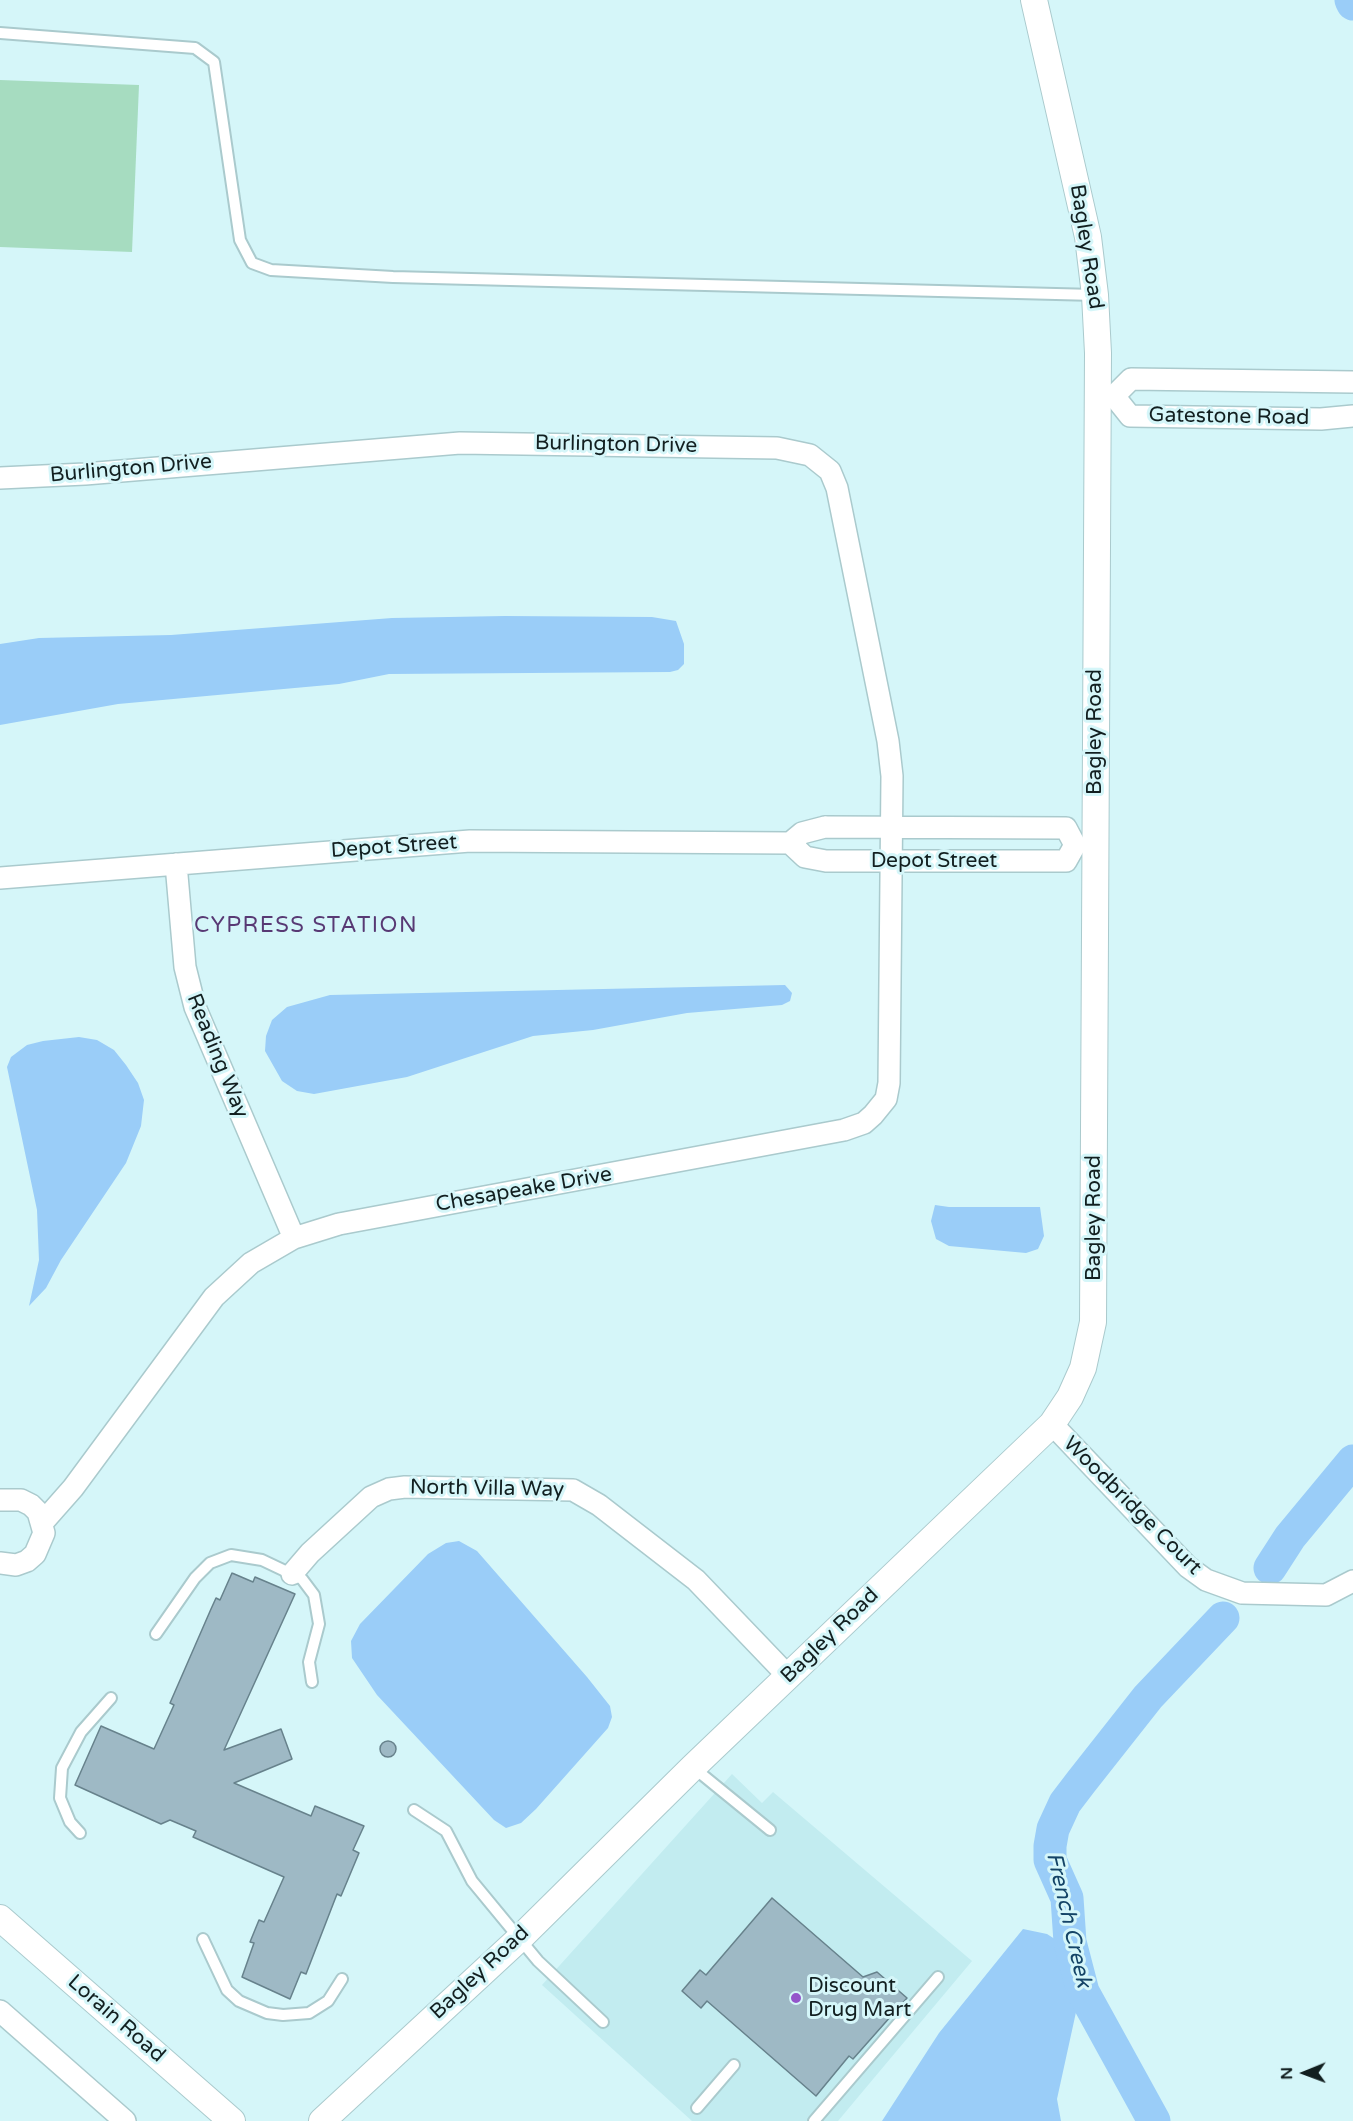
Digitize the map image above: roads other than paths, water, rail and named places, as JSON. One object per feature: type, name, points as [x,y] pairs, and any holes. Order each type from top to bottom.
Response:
[{"type":"street","name":"Bagley Road","points":[[322,2121],[520,1938],[693,1767],[1052,1424],[1070,1397],[1083,1368],[1093,1322],[1085,845],[1106,396],[1095,295],[1080,200],[1034,0]]},
{"type":"street","name":"Gatestone Road","points":[[1353,382],[1131,379],[1106,396],[1130,416],[1321,419],[1353,416]]},
{"type":"street","name":"Burlington Drive","points":[[0,478],[85,474],[460,443],[777,448],[810,455],[830,471],[837,488],[888,741],[892,777],[890,861]]},
{"type":"street","name":"Depot Street","points":[[0,879],[470,842],[790,843],[802,833],[825,827],[1066,828],[1085,845],[1066,861],[817,861],[805,857],[790,843]]},
{"type":"street","name":"Chesapeake Drive","points":[[0,1563],[16,1565],[35,1554],[44,1533],[43,1522],[79,1480],[214,1297],[251,1263],[294,1238],[350,1222],[823,1134],[864,1123],[882,1105],[889,1083],[890,861]]},
{"type":"street","name":"Reading Way","points":[[176,864],[184,968],[192,997],[294,1238]]},
{"type":"street","name":"Woodbridge Court","points":[[1052,1424],[1188,1568],[1206,1580],[1242,1593],[1316,1594],[1332,1593],[1353,1581]]},
{"type":"street","name":"North Villa Way","points":[[292,1574],[310,1553],[371,1497],[389,1490],[405,1487],[573,1490],[599,1505],[696,1580],[788,1676]]},
{"type":"street","points":[[0,1500],[21,1500],[38,1512],[43,1522]]},
{"type":"street","name":"Lorain Road","points":[[0,1918],[231,2121]]},
{"type":"street","points":[[0,2012],[125,2121]]},
{"type":"lane","points":[[0,33],[195,48],[214,62],[240,240],[252,263],[271,270],[393,278],[1095,295]]},
{"type":"lane","points":[[156,1634],[195,1578],[220,1558],[231,1555],[251,1557],[292,1574],[308,1586],[319,1614],[317,1635],[309,1662],[312,1682]]},
{"type":"lane","points":[[80,1833],[70,1822],[60,1798],[62,1768],[81,1732],[111,1698]]},
{"type":"lane","points":[[693,1767],[770,1830]]},
{"type":"lane","points":[[414,1810],[446,1831],[472,1881],[538,1961],[603,2022]]},
{"type":"lane","points":[[203,1939],[227,1990],[239,2001],[267,2013],[283,2015],[309,2013],[328,2001],[342,1979]]},
{"type":"lane","points":[[814,2121],[938,1977]]},
{"type":"lane","points":[[697,2108],[734,2065]]},
{"type":"water","points":[[652,617],[676,621],[684,644],[684,664],[678,670],[670,672],[389,674],[339,684],[118,704],[0,725],[0,644],[39,638],[171,635],[392,618]]},
{"type":"water","points":[[785,985],[792,993],[790,1001],[782,1005],[687,1013],[593,1030],[533,1036],[407,1077],[314,1094],[297,1091],[282,1081],[265,1051],[266,1036],[272,1020],[287,1007],[330,995]]},
{"type":"water","points":[[79,1037],[97,1040],[114,1050],[126,1065],[138,1083],[144,1100],[141,1126],[126,1163],[61,1260],[46,1288],[29,1306],[39,1260],[37,1210],[7,1067],[11,1057],[27,1045]]},
{"type":"water","points":[[935,1205],[1040,1207],[1044,1236],[1038,1249],[1026,1253],[949,1246],[936,1239],[931,1221]]},
{"type":"water","points":[[459,1541],[477,1551],[587,1677],[610,1706],[612,1717],[608,1728],[536,1809],[521,1823],[506,1828],[494,1820],[377,1695],[352,1658],[351,1641],[360,1624],[428,1554],[446,1543]]},
{"type":"water","points":[[1023,1929],[1047,1934],[1064,1945],[1078,2003],[1057,2099],[1061,2121],[882,2121],[939,2033]]},
{"type":"waterway","name":"French Creek","points":[[1351,0],[1353,4]]},
{"type":"waterway","name":"French Creek","points":[[1270,1568],[1290,1537],[1353,1461]]},
{"type":"waterway","name":"French Creek","points":[[1154,2121],[1083,1992],[1070,1942],[1067,1898],[1050,1860],[1050,1846],[1053,1829],[1065,1803],[1148,1697],[1223,1618]]},
{"type":"place","name":"Discount Drug Mart","points":[[796,1998]]},
{"type":"district","name":"CYPRESS STATION","points":[[306,926]]}]
